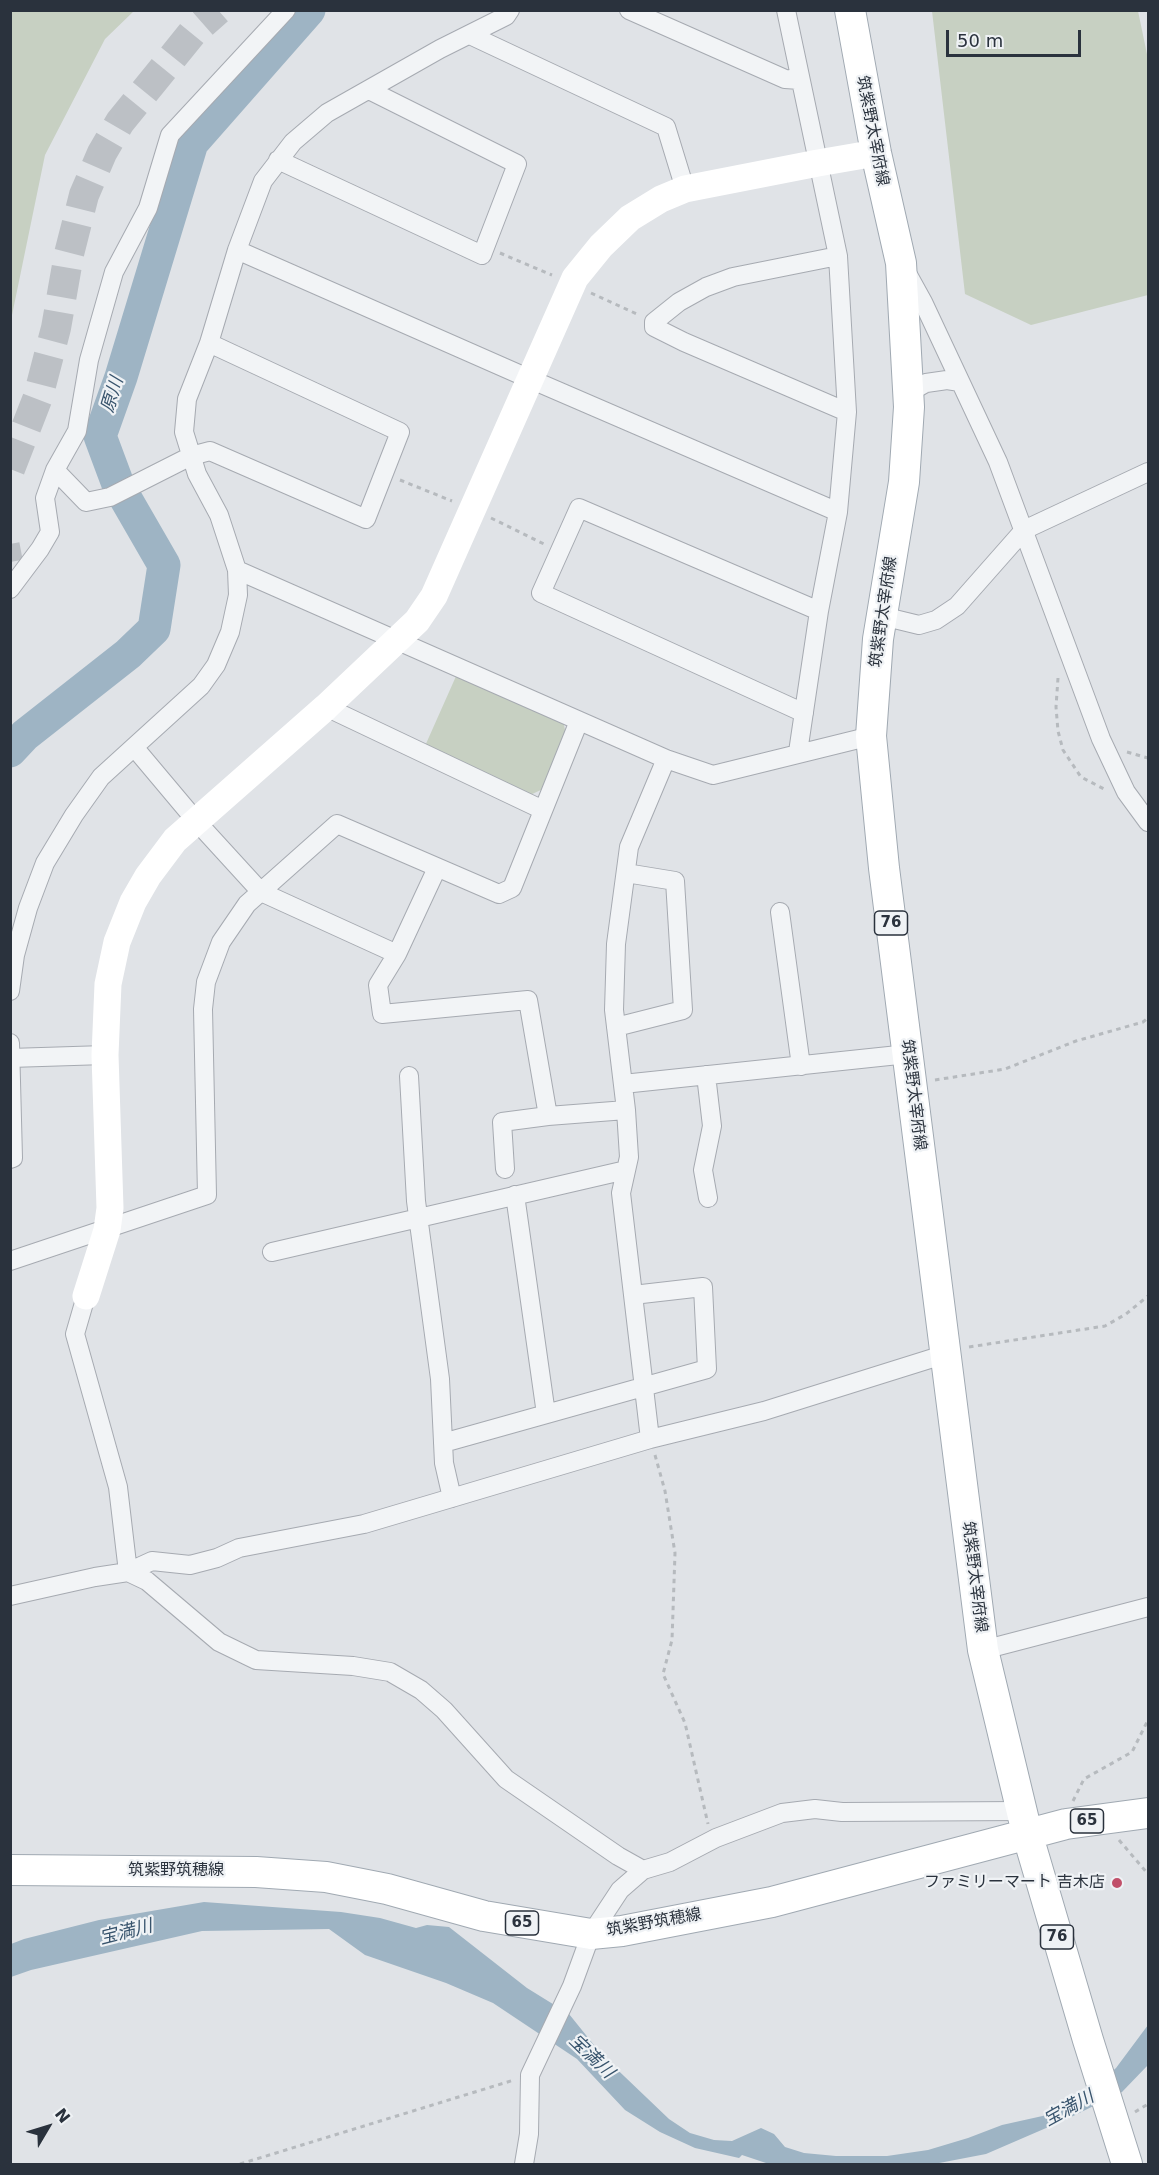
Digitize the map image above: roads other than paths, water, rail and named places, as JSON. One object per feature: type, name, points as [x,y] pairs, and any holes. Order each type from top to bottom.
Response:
[{"type":"main road","name":"筑紫野太宰府線","points":[[850,10],[876,153],[901,263],[908,393],[904,482],[882,616],[871,735],[884,868],[983,1650],[1024,1822],[1127,2164]]},
{"type":"main road","name":"筑紫野筑穂線","points":[[10,1870],[256,1872],[326,1877],[387,1889],[484,1916],[591,1934],[622,1931],[772,1902],[1024,1822],[1066,1824],[1149,1813]]},
{"type":"street","points":[[10,589],[50,532],[45,498],[55,470],[77,431],[89,360],[114,272],[148,208],[170,135],[286,10]]},
{"type":"street","points":[[10,991],[13,956],[27,908],[45,863],[74,815],[100,777],[201,686],[216,664],[230,632],[238,595],[237,570],[219,515],[197,474],[184,432],[187,399],[208,343],[237,250],[263,181],[293,142],[327,113],[440,49],[506,16],[510,10]]},
{"type":"street","points":[[629,10],[785,79],[801,80]]},
{"type":"street","points":[[786,10],[838,256],[847,412],[838,512],[819,611],[798,752]]},
{"type":"street","points":[[470,35],[666,127],[685,189]]},
{"type":"street","points":[[278,160],[482,255],[517,164],[369,90]]},
{"type":"street","points":[[128,1572],[118,1487],[75,1334],[107,1230],[110,1208],[105,1055],[108,984],[117,942],[129,912],[148,876],[175,840],[326,707],[417,621],[434,596],[572,284],[601,246],[630,218],[661,199],[685,189],[876,153]]},
{"type":"street","points":[[237,250],[838,512]]},
{"type":"street","points":[[838,256],[733,277],[679,302],[654,322],[654,327],[847,412]]},
{"type":"street","points":[[901,263],[923,302],[998,462],[1101,739],[1129,795],[1149,822]]},
{"type":"street","points":[[55,470],[86,502],[110,497],[191,456],[210,451],[366,519],[400,432],[208,343]]},
{"type":"street","points":[[908,393],[926,383],[947,380],[960,382]]},
{"type":"street","points":[[882,616],[919,625],[936,620],[957,606],[1024,530],[1149,472]]},
{"type":"street","points":[[804,713],[541,593],[579,508],[819,611]]},
{"type":"street","points":[[21,551],[40,549]]},
{"type":"street","points":[[237,570],[666,759],[713,775],[871,735]]},
{"type":"street","points":[[326,707],[543,810]]},
{"type":"street","points":[[10,1261],[207,1195],[203,1009],[206,982],[221,942],[247,904],[337,824],[499,894],[512,888],[579,721]]},
{"type":"street","points":[[134,747],[197,822],[261,892],[397,954]]},
{"type":"street","points":[[650,1439],[621,1193],[629,1157],[614,1010],[616,944],[629,847],[666,759]]},
{"type":"street","points":[[437,868],[397,954],[378,985],[382,1014],[528,1000],[548,1116]]},
{"type":"street","points":[[616,1027],[683,1010],[675,881],[626,873]]},
{"type":"street","points":[[780,912],[801,1065]]},
{"type":"street","points":[[10,1043],[13,1158],[10,1159]]},
{"type":"street","points":[[623,1084],[908,1054]]},
{"type":"street","points":[[11,1058],[105,1055]]},
{"type":"street","points":[[706,1075],[712,1126],[703,1170],[708,1198]]},
{"type":"street","points":[[409,1076],[416,1201],[441,1379],[444,1463],[452,1498]]},
{"type":"street","points":[[505,1169],[502,1122],[626,1110]]},
{"type":"street","points":[[272,1252],[626,1170]]},
{"type":"street","points":[[515,1196],[546,1414]]},
{"type":"street","points":[[443,1443],[707,1369],[704,1287],[633,1295]]},
{"type":"street","points":[[10,1596],[128,1572],[152,1562],[190,1565],[217,1558],[239,1548],[364,1524],[650,1439],[764,1411],[946,1354]]},
{"type":"street","points":[[128,1572],[147,1581],[219,1642],[256,1660],[353,1666],[390,1672],[421,1690],[444,1710],[506,1779],[618,1856],[643,1870]]},
{"type":"street","points":[[983,1650],[1149,1607]]},
{"type":"street","points":[[524,2164],[529,2134],[530,2075],[572,1986],[591,1934],[620,1890],[643,1870],[670,1862],[716,1838],[782,1813],[815,1809],[1024,1822]]},
{"type":"water","name":"宝満川","points":[[204,1902],[341,1912],[380,1918],[416,1928],[427,1925],[449,1927],[527,1988],[569,2014],[602,2055],[669,2119],[690,2133],[714,2140],[732,2141],[761,2128],[774,2134],[785,2147],[804,2153],[836,2156],[887,2156],[928,2150],[1002,2125],[1056,2113],[1085,2097],[1116,2068],[1148,2025],[1148,2065],[1122,2092],[986,2154],[934,2164],[766,2164],[742,2155],[739,2158],[695,2148],[660,2132],[625,2110],[577,2059],[493,2003],[446,1983],[365,1955],[329,1929],[202,1931],[31,1970],[11,1977],[11,1944],[99,1920]]},
{"type":"waterway","name":"原川","points":[[10,751],[25,735],[128,654],[154,629],[164,565],[119,487],[100,436],[121,377],[192,143],[309,10]]},
{"type":"tunnel","points":[[10,469],[38,397],[56,328],[69,254],[84,195],[102,153],[120,122],[193,32],[218,10]]},
{"type":"tunnel","points":[[10,553],[21,551]]},
{"type":"place","name":"ファミリーマート 吉木店","points":[[1117,1883]]}]
